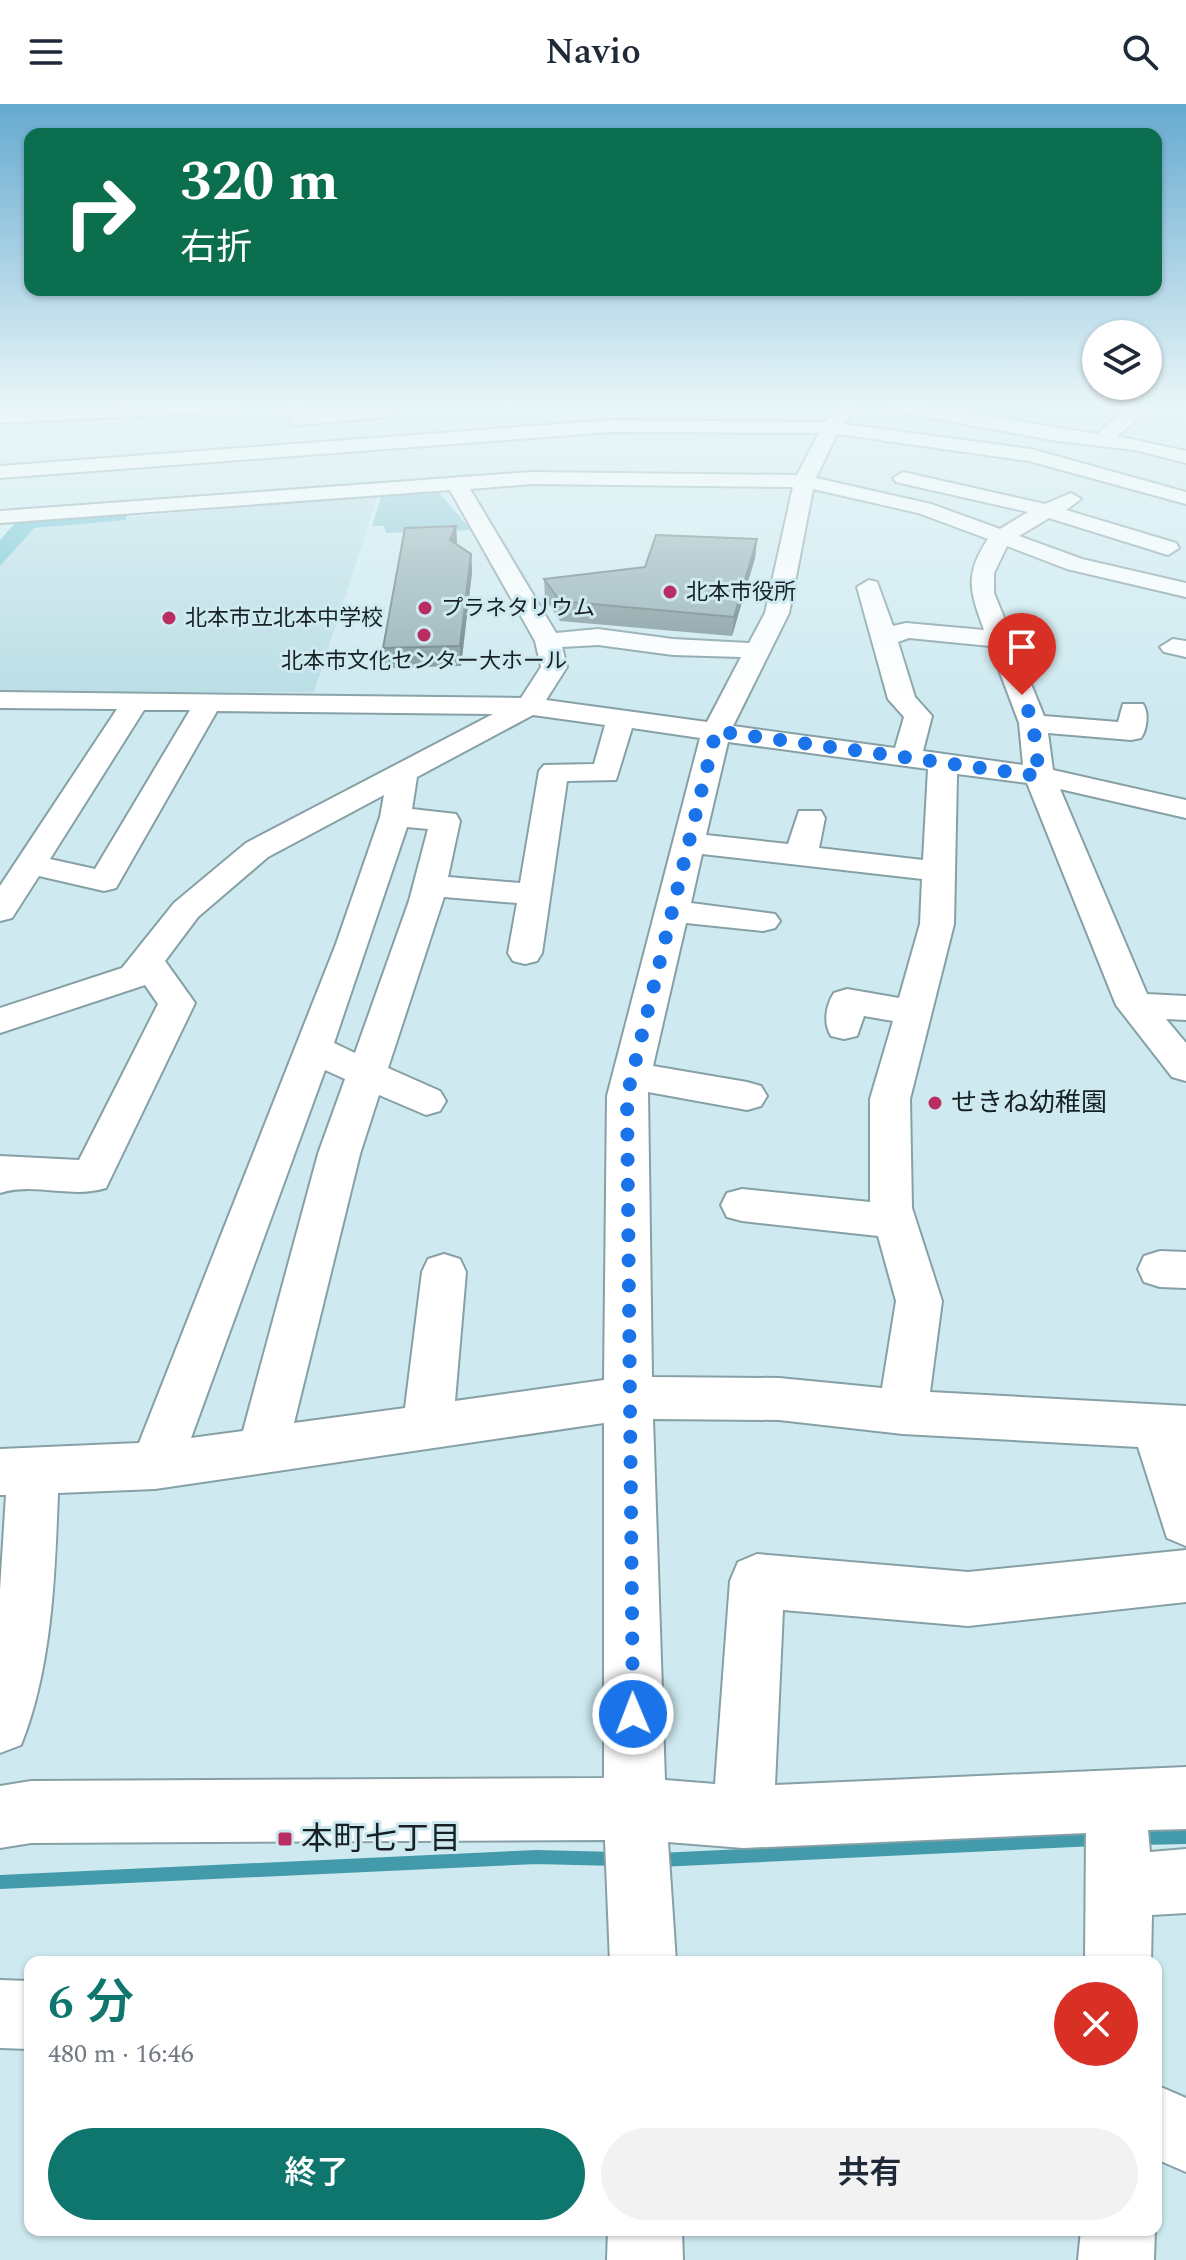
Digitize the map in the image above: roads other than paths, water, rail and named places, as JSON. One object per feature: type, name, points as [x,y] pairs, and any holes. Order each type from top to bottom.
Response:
[{"type":"street","points":[[0,517],[135,507]]},
{"type":"street","points":[[0,1021],[135,976],[186,910],[257,850],[529,706],[554,667],[548,641],[470,507]]},
{"type":"street","points":[[643,1956],[635,1809],[627,1096],[716,731],[777,613],[806,507]]},
{"type":"street","points":[[920,507],[1075,564],[1186,590]]},
{"type":"street","points":[[1033,507],[1000,536],[981,575],[982,593],[1033,723],[1039,776],[1134,1005],[1186,1068]]},
{"type":"street","points":[[1077,507],[1177,553]]},
{"type":"street","points":[[869,587],[882,640],[902,699],[918,716],[939,871],[937,924],[890,1099],[891,1208],[919,1301],[903,1412]]},
{"type":"street","points":[[882,640],[906,630],[1000,639]]},
{"type":"street","points":[[548,641],[598,637],[673,647],[723,647],[755,652]]},
{"type":"street","points":[[0,700],[529,706],[1039,776],[1186,809]]},
{"type":"street","points":[[0,911],[135,703]]},
{"type":"street","points":[[31,864],[104,881],[208,703]]},
{"type":"street","points":[[1033,723],[1131,732],[1133,710]]},
{"type":"street","points":[[525,953],[554,771],[606,774],[621,717]]},
{"type":"street","points":[[155,1466],[353,944],[395,817],[403,771]]},
{"type":"street","points":[[263,1449],[339,1154],[430,886],[445,821],[395,817]]},
{"type":"street","points":[[801,856],[810,818]]},
{"type":"street","points":[[691,843],[939,871]]},
{"type":"street","points":[[430,886],[535,894]]},
{"type":"street","points":[[674,911],[763,921]]},
{"type":"street","points":[[0,1177],[3,1171],[91,1177],[177,1003],[146,961]]},
{"type":"street","points":[[844,1027],[847,1001],[913,1012]]},
{"type":"street","points":[[1134,1005],[1186,1008]]},
{"type":"street","points":[[311,1048],[426,1101]]},
{"type":"street","points":[[632,1076],[747,1096]]},
{"type":"street","points":[[742,1205],[895,1221]]},
{"type":"street","points":[[428,1425],[444,1272]]},
{"type":"street","points":[[0,1724],[27,1596],[17,1472],[155,1466],[628,1398],[779,1399],[903,1412],[1171,1427],[1186,1521]]},
{"type":"street","points":[[743,1817],[757,1581],[968,1599],[1186,1576]]},
{"type":"street","points":[[0,1817],[31,1812],[635,1809],[743,1817],[1186,1798]]},
{"type":"street","points":[[1116,1800],[1120,1886],[1118,1956]]},
{"type":"street","points":[[1120,1886],[1186,1881]]},
{"type":"street","points":[[0,2014],[24,2015]]},
{"type":"street","points":[[1162,2124],[1186,2136]]},
{"type":"street","points":[[645,2236],[645,2260]]},
{"type":"street","points":[[1116,2260],[1118,2236]]},
{"type":"waterway","points":[[1138,1838],[1186,1837]]},
{"type":"waterway","points":[[659,1860],[1095,1839]]},
{"type":"waterway","points":[[0,1882],[537,1857],[616,1859]]},
{"type":"place","name":"北本市役所","points":[[670,592]]},
{"type":"place","name":"プラネタリウム","points":[[425,608]]},
{"type":"place","name":"北本市立北本中学校","points":[[169,618]]},
{"type":"place","name":"北本市文化センター大ホール","points":[[424,635]]},
{"type":"place","name":"せきね幼稚園","points":[[935,1103]]},
{"type":"place","name":"本町七丁目","points":[[285,1839]]}]
